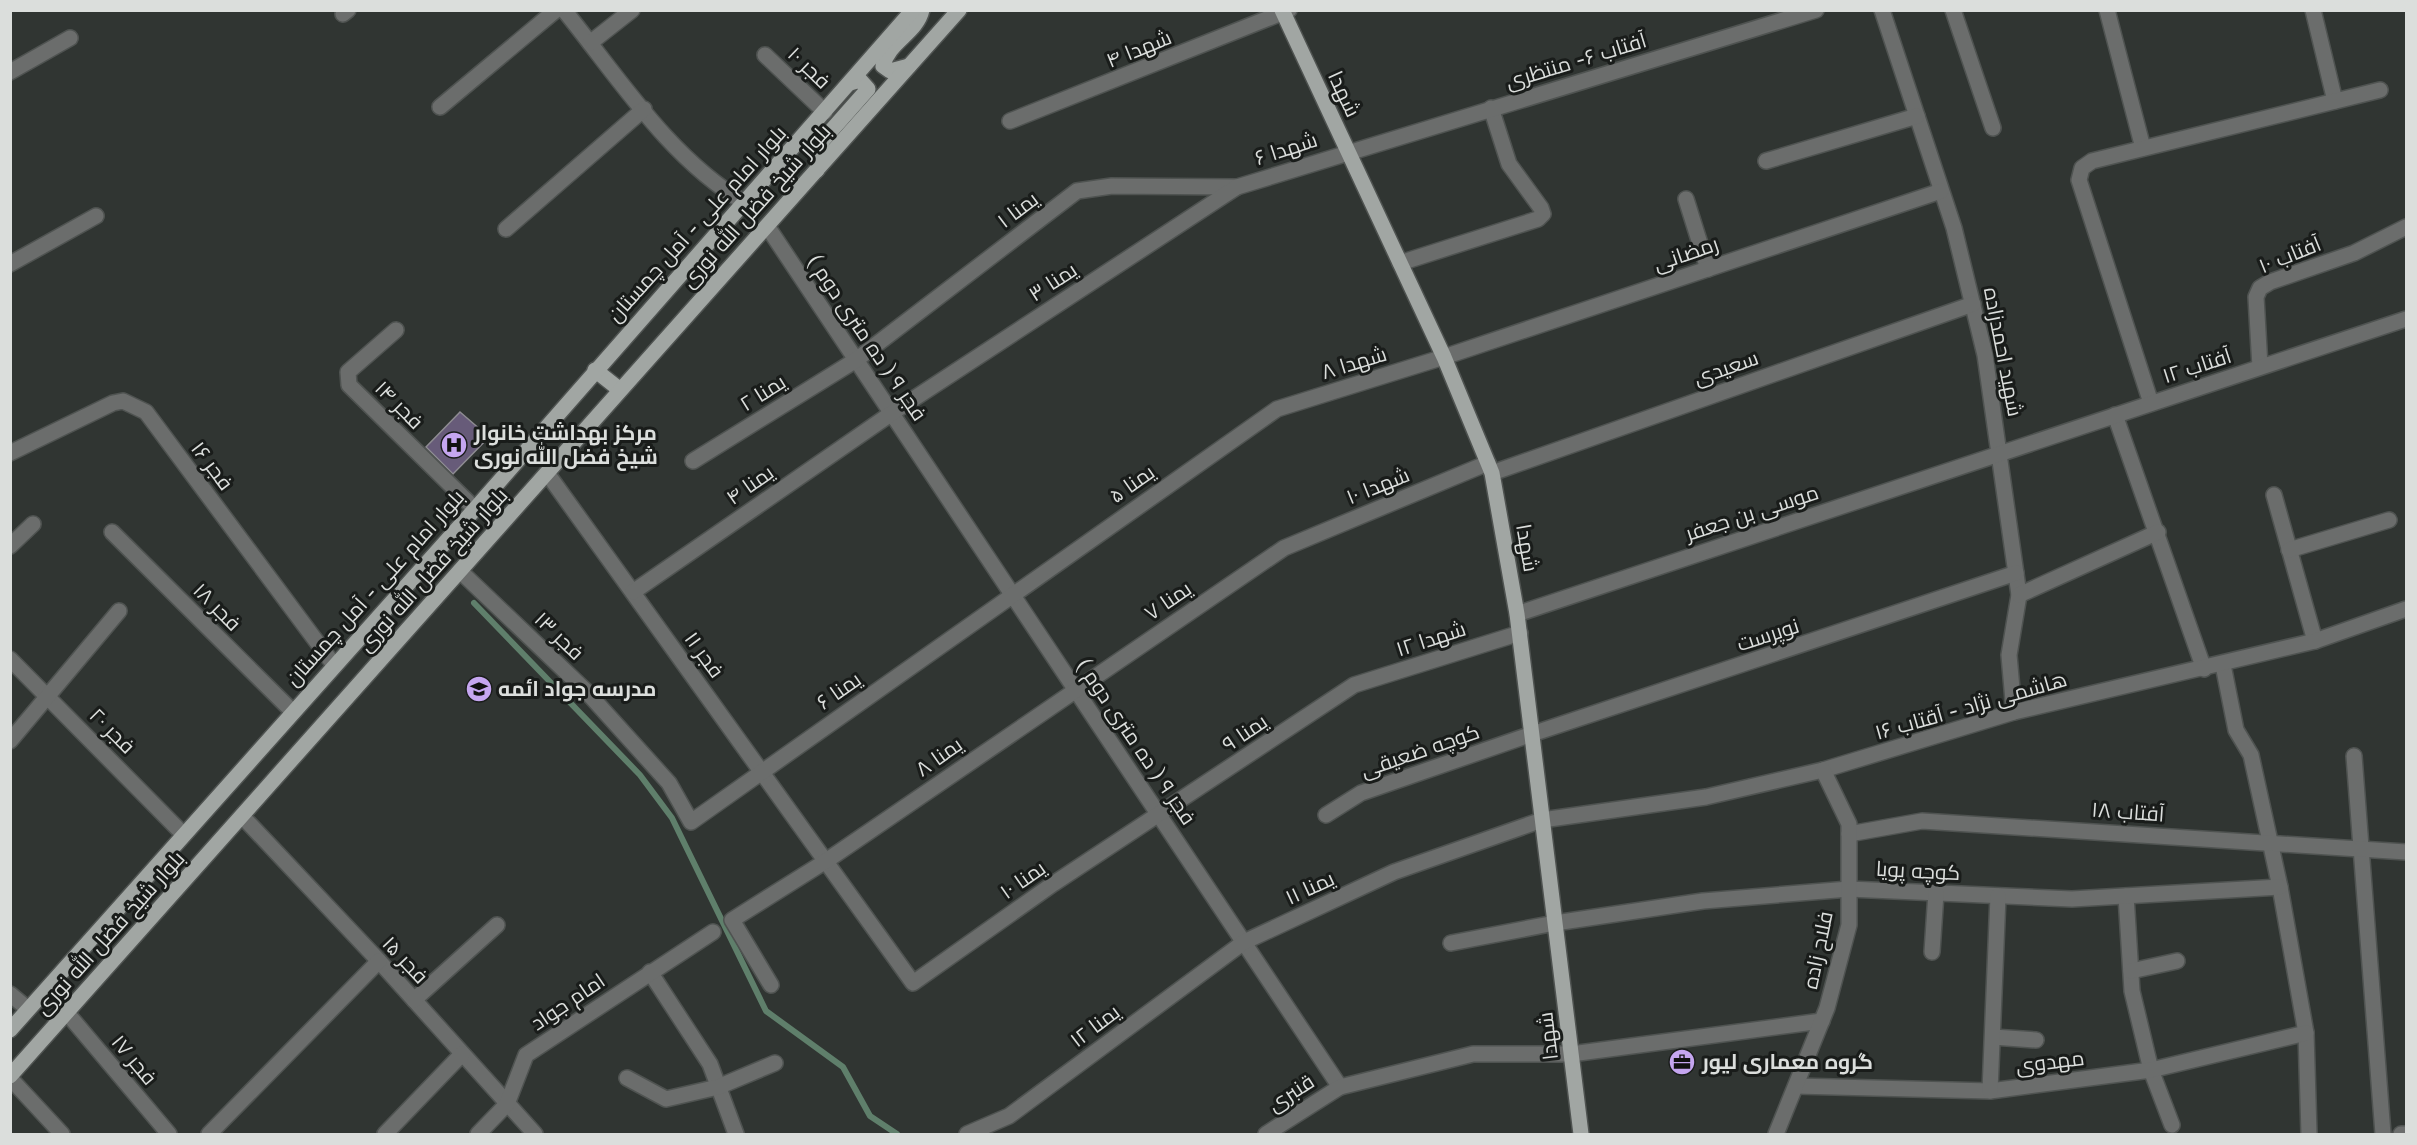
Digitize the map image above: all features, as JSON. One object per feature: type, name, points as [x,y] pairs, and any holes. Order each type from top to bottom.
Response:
[{"type":"main road","name":"بلوار امام علی - آمل چمستان","points":[[10,1030],[292,711],[475,509],[913,10]]},
{"type":"main road","points":[[909,66],[890,71],[883,66],[885,55],[920,19],[922,10]]},
{"type":"main road","name":"بلوار شیخ فضل الله نوری","points":[[10,1077],[619,389],[959,10]]},
{"type":"main road","name":"شهدا","points":[[1285,11],[1444,357],[1490,468],[1520,633],[1581,1134]]},
{"type":"main road","points":[[817,170],[822,141],[868,89],[860,80],[850,83]]},
{"type":"main road","points":[[595,370],[619,389]]},
{"type":"street","points":[[440,107],[556,10]]},
{"type":"street","points":[[564,10],[644,109],[698,171],[745,203]]},
{"type":"street","points":[[590,43],[632,10]]},
{"type":"street","name":"آفتاب ۶- منتظری","points":[[1348,151],[1816,10]]},
{"type":"street","name":"شهید احمدزاده","points":[[1882,10],[1941,191],[1985,355],[2001,453],[2019,595],[2009,654],[2014,712]]},
{"type":"street","points":[[1953,10],[1993,128]]},
{"type":"street","points":[[2107,10],[2143,148]]},
{"type":"street","points":[[2313,10],[2335,101]]},
{"type":"street","name":"شهدا ۴","points":[[1010,121],[1285,11]]},
{"type":"street","points":[[10,72],[70,38]]},
{"type":"street","name":"فجر ۱۰","points":[[765,55],[825,112]]},
{"type":"street","points":[[2151,403],[2079,180],[2082,168],[2092,161],[2380,90]]},
{"type":"street","points":[[1400,263],[1538,219],[1543,214],[1509,164],[1491,108]]},
{"type":"street","points":[[506,229],[644,109]]},
{"type":"street","points":[[1766,161],[1917,116]]},
{"type":"street","name":"شهدا ۶","points":[[1237,187],[1348,151]]},
{"type":"street","name":"یمنا ۱","points":[[856,360],[1077,191],[1112,186],[1237,187]]},
{"type":"street","name":"یمنا ۳","points":[[892,413],[1237,187]]},
{"type":"street","name":"رمضانی","points":[[1444,357],[1941,191]]},
{"type":"street","points":[[1686,199],[1708,269]]},
{"type":"street","points":[[10,264],[96,216]]},
{"type":"street","name":"فجر ۹ ( ده متری دوم )","points":[[767,226],[1340,1087]]},
{"type":"street","name":"آفتاب ۱۰","points":[[2260,367],[2256,297],[2260,288],[2270,282],[2354,253],[2406,226]]},
{"type":"street","name":"سعیدی","points":[[1490,468],[1972,304]]},
{"type":"street","name":"آفتاب ۱۲","points":[[2001,453],[2406,319]]},
{"type":"street","name":"فجر ۱۴","points":[[396,330],[348,372],[349,385],[475,509]]},
{"type":"street","name":"شهدا ۸","points":[[1276,409],[1444,357]]},
{"type":"street","name":"یمنا ۲","points":[[693,461],[856,360]]},
{"type":"street","name":"فجر ۱۶","points":[[10,453],[113,403],[123,401],[146,412],[334,665]]},
{"type":"street","name":"یمنا ۵","points":[[1012,594],[1276,409]]},
{"type":"street","name":"یمنا ۴","points":[[633,592],[892,413]]},
{"type":"street","points":[[2115,415],[2158,532],[2204,669]]},
{"type":"street","name":"موسی بن جعفر","points":[[1517,614],[2001,453]]},
{"type":"street","name":"شهدا ۱۰","points":[[1284,548],[1490,468]]},
{"type":"street","name":"فجر ۱۱","points":[[547,473],[913,982]]},
{"type":"street","points":[[2274,495],[2315,641]]},
{"type":"street","points":[[2289,550],[2389,520]]},
{"type":"street","points":[[10,546],[33,524]]},
{"type":"street","name":"فجر ۱۸","points":[[112,532],[292,711]]},
{"type":"street","points":[[2019,595],[2158,532]]},
{"type":"street","name":"یمنا ۷","points":[[1075,688],[1284,548]]},
{"type":"street","name":"فجر ۱۳","points":[[460,571],[586,691],[669,783],[691,822]]},
{"type":"street","name":"نوپرست","points":[[1532,734],[2016,573]]},
{"type":"street","name":"یمنا ۶","points":[[691,822],[1012,594]]},
{"type":"street","name":"هاشمی نژاد - آقتاب ۱۶","points":[[1542,820],[1706,797],[1823,770],[2014,712],[2223,665],[2315,641],[2406,609]]},
{"type":"street","points":[[10,741],[119,611]]},
{"type":"street","name":"شهدا ۱۲","points":[[1354,685],[1520,633]]},
{"type":"street","name":"فجر ۲۰","points":[[10,659],[183,834]]},
{"type":"street","points":[[2223,665],[2236,730],[2251,755],[2280,887],[2306,1033],[2309,1134]]},
{"type":"street","name":"یمنا ۹","points":[[1160,815],[1354,685]]},
{"type":"street","name":"یمنا ۸","points":[[826,861],[1075,688]]},
{"type":"street","name":"کوچه ضعیقی","points":[[1326,815],[1361,793],[1532,734]]},
{"type":"street","points":[[2354,756],[2363,849],[2383,1134]]},
{"type":"street","name":"فلاح زاده","points":[[1776,1134],[1822,1021],[1849,925],[1849,824],[1823,770]]},
{"type":"street","name":"یمنا ۱۰","points":[[913,982],[1052,885],[1160,815]]},
{"type":"street","name":"فجر ۱۵","points":[[242,816],[379,962],[535,1134]]},
{"type":"street","name":"یمنا ۱۱","points":[[1244,942],[1394,872],[1542,820]]},
{"type":"street","name":"آفتاب ۱۸","points":[[1849,834],[1922,821],[2406,852]]},
{"type":"street","points":[[771,985],[732,920],[826,861]]},
{"type":"street","name":"کوچه پویا","points":[[1451,944],[1555,923],[1702,901],[1849,889],[2072,899],[2280,887]]},
{"type":"street","points":[[1932,952],[1936,893]]},
{"type":"street","points":[[1990,1091],[1998,896]]},
{"type":"street","points":[[2126,896],[2132,991],[2151,1070],[2172,1125]]},
{"type":"street","points":[[414,1000],[497,925]]},
{"type":"street","name":"امام جواد","points":[[478,1134],[507,1104],[526,1055],[713,932]]},
{"type":"street","name":"یمنا ۱۲","points":[[967,1134],[1009,1116],[1244,942]]},
{"type":"street","points":[[2131,971],[2177,961]]},
{"type":"street","points":[[209,1134],[379,962]]},
{"type":"street","points":[[650,972],[710,1064],[736,1134]]},
{"type":"street","points":[[10,994],[28,1009]]},
{"type":"street","name":"فجر ۱۷","points":[[67,1013],[169,1134]]},
{"type":"street","points":[[1340,1087],[1473,1054],[1571,1054],[1822,1021]]},
{"type":"street","name":"مهدوی","points":[[1796,1086],[1990,1091],[2151,1070],[2306,1033]]},
{"type":"street","points":[[1993,1037],[2036,1040]]},
{"type":"street","points":[[385,1134],[462,1054]]},
{"type":"street","points":[[627,1078],[666,1099],[718,1087],[775,1063]]},
{"type":"street","points":[[10,1077],[62,1134]]},
{"type":"street","name":"قنبری","points":[[1266,1134],[1340,1087]]},
{"type":"street","points":[[2401,1134],[2406,1134]]},
{"type":"building","name":"مرکز بهداشت خانوار شیخ فضل الله نوری","points":[[460,412],[489,437],[453,474],[426,447]]},
{"type":"waterway","points":[[474,603],[640,775],[672,818],[766,1011],[843,1067],[870,1116],[897,1134]]},
{"type":"place","name":"مرکز بهداشت خانوار شیخ فضل الله نوری","points":[[454,445]]},
{"type":"place","name":"مدرسه جواد ائمه","points":[[479,689]]},
{"type":"place","name":"گروه معماری لیور","points":[[1682,1062]]}]
